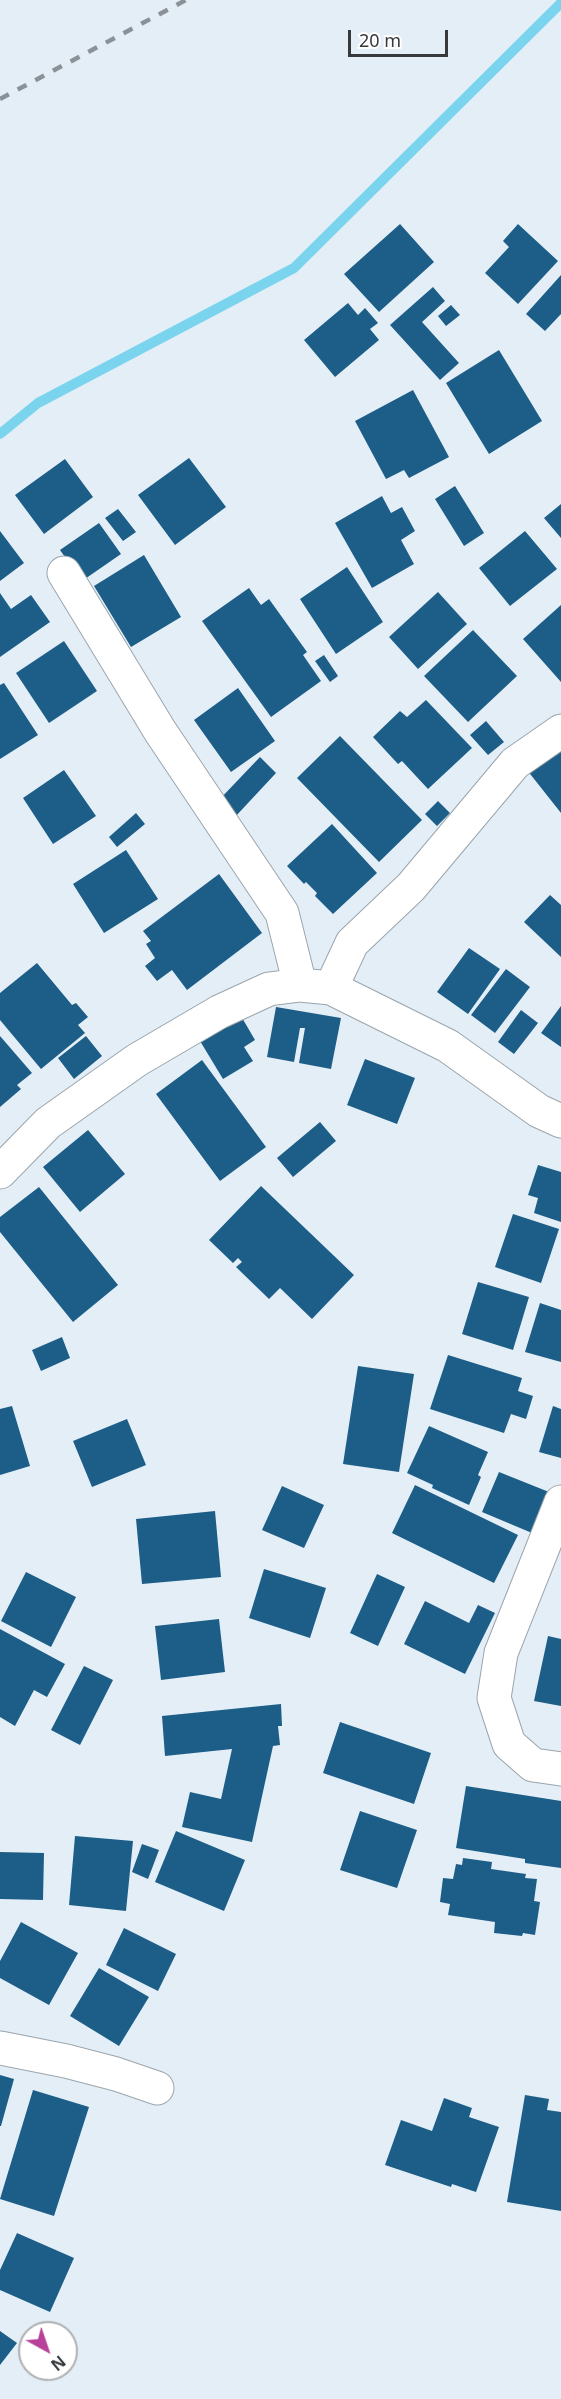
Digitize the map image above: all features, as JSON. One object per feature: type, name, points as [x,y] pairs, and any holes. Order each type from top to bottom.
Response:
[{"type":"street","points":[[64,573],[160,731],[282,913],[316,987]]},
{"type":"street","points":[[316,987],[352,943],[411,887],[515,763],[561,731]]},
{"type":"street","points":[[0,1172],[48,1123],[137,1060],[219,1012],[269,989],[316,987],[448,1046],[539,1111],[561,1121]]},
{"type":"street","points":[[561,1502],[501,1653],[494,1698],[509,1744],[533,1765],[561,1770]]},
{"type":"street","points":[[0,2048],[76,2063],[157,2088]]},
{"type":"building","points":[[400,224],[434,262],[379,312],[344,274]]},
{"type":"building","points":[[518,224],[558,261],[518,304],[485,273],[509,247],[503,241]]},
{"type":"building","points":[[561,275],[561,314],[545,331],[526,314]]},
{"type":"building","points":[[433,287],[445,301],[422,322],[459,363],[440,380],[390,325]]},
{"type":"building","points":[[348,303],[358,315],[365,308],[378,323],[370,329],[379,340],[335,377],[304,340]]},
{"type":"building","points":[[451,305],[460,315],[446,326],[438,316]]},
{"type":"building","points":[[499,350],[542,421],[489,454],[446,383]]},
{"type":"building","points":[[413,390],[449,457],[409,478],[404,470],[386,479],[355,421]]},
{"type":"building","points":[[189,458],[226,507],[175,545],[138,495]]},
{"type":"building","points":[[65,459],[93,497],[44,534],[15,495]]},
{"type":"building","points":[[455,486],[484,533],[464,546],[435,499]]},
{"type":"building","points":[[382,496],[391,513],[402,507],[415,531],[401,540],[414,564],[372,588],[335,523]]},
{"type":"building","points":[[561,504],[561,538],[544,518]]},
{"type":"building","points":[[118,509],[136,532],[123,541],[105,518]]},
{"type":"building","points":[[99,523],[121,554],[82,581],[60,550]]},
{"type":"building","points":[[0,531],[24,563],[0,581]]},
{"type":"building","points":[[525,531],[557,569],[510,606],[479,568]]},
{"type":"building","points":[[144,555],[181,617],[131,647],[94,586]]},
{"type":"building","points":[[347,567],[383,622],[336,654],[300,599]]},
{"type":"building","points":[[249,588],[261,605],[269,599],[307,652],[303,655],[321,681],[271,717],[202,621]]},
{"type":"building","points":[[438,592],[467,624],[418,669],[389,637]]},
{"type":"building","points":[[0,593],[11,609],[31,595],[50,622],[0,657]]},
{"type":"building","points":[[561,605],[561,682],[523,639]]},
{"type":"building","points":[[473,630],[517,676],[468,722],[424,676]]},
{"type":"building","points":[[64,641],[97,691],[49,723],[16,673]]},
{"type":"building","points":[[324,655],[338,676],[330,682],[315,661]]},
{"type":"building","points":[[4,683],[38,735],[0,759],[0,685]]},
{"type":"building","points":[[238,688],[275,741],[231,772],[194,720]]},
{"type":"building","points":[[426,700],[472,748],[428,789],[402,761],[398,764],[373,737],[400,711],[407,717]]},
{"type":"building","points":[[486,721],[504,742],[488,755],[470,735]]},
{"type":"building","points":[[340,736],[422,820],[379,862],[297,778]]},
{"type":"building","points":[[561,742],[561,813],[527,770]]},
{"type":"building","points":[[260,757],[276,773],[235,817],[218,801]]},
{"type":"building","points":[[64,770],[96,816],[53,844],[23,798]]},
{"type":"building","points":[[438,801],[450,813],[437,826],[425,814]]},
{"type":"building","points":[[136,813],[145,824],[117,847],[109,837]]},
{"type":"building","points":[[332,824],[377,873],[333,914],[315,896],[317,893],[306,882],[304,884],[287,866]]},
{"type":"building","points":[[126,850],[158,899],[104,933],[73,884]]},
{"type":"building","points":[[219,874],[262,933],[187,990],[172,970],[157,981],[145,966],[155,958],[146,944],[151,941],[143,931]]},
{"type":"building","points":[[550,895],[561,905],[561,957],[524,922]]},
{"type":"building","points":[[469,948],[500,969],[468,1014],[437,992]]},
{"type":"building","points":[[37,963],[72,1005],[76,1003],[88,1017],[78,1025],[85,1033],[41,1069],[0,1020],[0,993]]},
{"type":"building","points":[[506,969],[530,987],[495,1033],[471,1015]]},
{"type":"building","points":[[561,1006],[561,1047],[541,1033]]},
{"type":"building","points":[[276,1007],[341,1018],[331,1069],[299,1063],[305,1028],[300,1028],[294,1062],[267,1057]]},
{"type":"building","points":[[521,1010],[538,1023],[514,1054],[498,1042]]},
{"type":"building","points":[[241,1016],[255,1040],[244,1047],[253,1061],[223,1079],[200,1041]]},
{"type":"building","points":[[0,1036],[32,1073],[17,1085],[21,1089],[0,1107]]},
{"type":"building","points":[[86,1036],[102,1056],[74,1079],[58,1058]]},
{"type":"building","points":[[365,1059],[415,1078],[397,1124],[347,1105]]},
{"type":"building","points":[[202,1060],[266,1147],[220,1181],[156,1094]]},
{"type":"building","points":[[320,1122],[336,1141],[293,1177],[277,1158]]},
{"type":"building","points":[[88,1130],[125,1174],[80,1212],[43,1167]]},
{"type":"building","points":[[538,1165],[561,1172],[561,1222],[534,1213],[538,1198],[528,1195]]},
{"type":"building","points":[[261,1186],[354,1275],[312,1319],[280,1288],[269,1299],[236,1267],[242,1262],[238,1258],[233,1263],[209,1240]]},
{"type":"building","points":[[39,1187],[118,1285],[73,1322],[0,1232],[0,1217]]},
{"type":"building","points":[[513,1214],[559,1229],[541,1283],[495,1267]]},
{"type":"building","points":[[478,1282],[529,1297],[513,1350],[462,1334]]},
{"type":"building","points":[[540,1303],[561,1310],[561,1362],[525,1352]]},
{"type":"building","points":[[62,1337],[70,1358],[41,1371],[32,1350]]},
{"type":"building","points":[[448,1355],[522,1378],[518,1391],[533,1396],[526,1419],[511,1414],[504,1433],[430,1409]]},
{"type":"building","points":[[358,1366],[414,1374],[399,1472],[343,1464]]},
{"type":"building","points":[[12,1406],[30,1466],[0,1475],[0,1409]]},
{"type":"building","points":[[553,1406],[561,1409],[561,1458],[539,1452]]},
{"type":"building","points":[[127,1419],[146,1465],[92,1487],[73,1441]]},
{"type":"building","points":[[429,1426],[488,1452],[478,1475],[481,1477],[469,1505],[432,1488],[433,1485],[407,1473]]},
{"type":"building","points":[[499,1472],[549,1492],[532,1533],[482,1512]]},
{"type":"building","points":[[415,1485],[518,1535],[494,1583],[392,1533]]},
{"type":"building","points":[[282,1486],[324,1505],[304,1548],[262,1530]]},
{"type":"building","points":[[215,1511],[221,1577],[142,1584],[136,1519]]},
{"type":"building","points":[[264,1569],[326,1588],[310,1638],[249,1618]]},
{"type":"building","points":[[26,1572],[76,1597],[51,1647],[1,1621]]},
{"type":"building","points":[[377,1574],[405,1587],[378,1646],[350,1633]]},
{"type":"building","points":[[425,1601],[469,1623],[478,1605],[495,1613],[465,1674],[404,1644]]},
{"type":"building","points":[[219,1619],[225,1672],[161,1680],[155,1626]]},
{"type":"building","points":[[0,1629],[65,1664],[47,1697],[34,1690],[15,1726],[0,1717]]},
{"type":"building","points":[[548,1636],[561,1639],[561,1706],[534,1701]]},
{"type":"building","points":[[84,1666],[113,1680],[80,1745],[51,1730]]},
{"type":"building","points":[[281,1704],[282,1726],[278,1726],[280,1745],[273,1746],[252,1842],[182,1827],[190,1792],[221,1799],[232,1749],[165,1756],[162,1716]]},
{"type":"building","points":[[340,1722],[431,1753],[414,1804],[323,1773]]},
{"type":"building","points":[[466,1786],[561,1801],[561,1868],[525,1863],[525,1859],[456,1848]]},
{"type":"building","points":[[360,1811],[417,1830],[397,1888],[340,1870]]},
{"type":"building","points":[[176,1831],[245,1860],[224,1911],[155,1882]]},
{"type":"building","points":[[75,1836],[133,1841],[126,1911],[69,1905]]},
{"type":"building","points":[[142,1844],[159,1850],[148,1879],[132,1872]]},
{"type":"building","points":[[0,1852],[44,1853],[43,1900],[0,1899]]},
{"type":"building","points":[[463,1858],[492,1862],[491,1869],[526,1874],[525,1878],[537,1879],[534,1901],[540,1902],[535,1935],[494,1933],[495,1922],[448,1915],[450,1904],[440,1902],[443,1878],[453,1879],[456,1864],[462,1865]]},
{"type":"building","points":[[21,1922],[78,1953],[49,2005],[0,1978],[0,1961]]},
{"type":"building","points":[[124,1928],[176,1954],[158,1991],[106,1965]]},
{"type":"building","points":[[99,1968],[149,1997],[119,2046],[70,2016]]},
{"type":"building","points":[[0,2075],[14,2079],[1,2126],[0,2126]]},
{"type":"building","points":[[33,2090],[89,2107],[54,2216],[0,2199]]},
{"type":"building","points":[[525,2095],[549,2099],[547,2110],[561,2112],[561,2211],[507,2202]]},
{"type":"building","points":[[444,2098],[472,2108],[469,2117],[499,2127],[476,2192],[452,2184],[451,2187],[385,2165],[401,2120],[432,2131]]},
{"type":"building","points":[[17,2233],[74,2258],[50,2312],[0,2290],[0,2270]]},
{"type":"building","points":[[0,2331],[17,2343],[0,2365]]},
{"type":"waterway","points":[[0,434],[38,403],[294,268],[561,3]]},
{"type":"railway","points":[[0,99],[186,0]]}]
